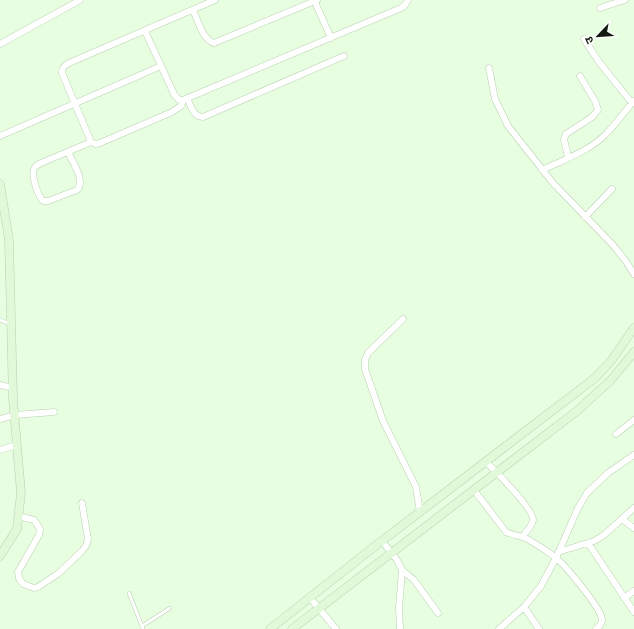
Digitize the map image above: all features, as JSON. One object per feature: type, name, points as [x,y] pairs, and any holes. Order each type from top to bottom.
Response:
[{"type":"street","points":[[0,44],[80,0]]},
{"type":"street","points":[[91,142],[62,73],[64,66],[215,0]]},
{"type":"street","points":[[193,10],[206,38],[210,42],[214,43],[315,0],[330,38]]},
{"type":"street","points":[[145,31],[174,94],[179,100],[185,99],[401,8],[406,5],[408,0]]},
{"type":"street","points":[[600,8],[624,0]]},
{"type":"street","points":[[542,170],[598,141],[633,102],[599,62],[584,39]]},
{"type":"street","points":[[185,99],[195,115],[203,117],[344,56]]},
{"type":"street","points":[[0,136],[161,66]]},
{"type":"street","points":[[489,68],[495,99],[508,126],[542,170],[613,245],[634,274]]},
{"type":"street","points":[[568,157],[564,140],[566,134],[592,117],[598,110],[595,101],[580,76]]},
{"type":"street","points":[[68,152],[78,175],[80,183],[79,187],[77,190],[48,201],[43,201],[39,195],[33,175],[34,170],[41,163],[91,142],[96,144],[100,143],[172,112],[181,106],[185,99]]},
{"type":"street","points":[[0,184],[4,228],[8,240],[13,388],[21,493],[16,529],[0,556]]},
{"type":"street","points":[[585,217],[612,189]]},
{"type":"street","points":[[403,319],[368,353],[365,360],[365,369],[383,421],[416,487],[420,512]]},
{"type":"street","points":[[270,629],[595,378],[611,362],[634,328]]},
{"type":"street","points":[[292,629],[577,411],[611,380],[633,356],[618,352]]},
{"type":"street","points":[[0,385],[13,388]]},
{"type":"street","points":[[0,420],[15,415],[54,412]]},
{"type":"street","points":[[616,434],[634,420]]},
{"type":"street","points":[[0,450],[17,445]]},
{"type":"street","points":[[499,629],[524,606],[541,586],[578,508],[587,493],[608,473],[634,455]]},
{"type":"street","points":[[486,462],[526,505],[531,513],[533,519],[531,526],[523,536]]},
{"type":"street","points":[[474,490],[506,532],[512,535],[523,536],[557,555],[602,617],[602,622],[596,629]]},
{"type":"street","points":[[18,516],[34,520],[40,529],[39,535],[18,572],[19,578],[24,584],[34,588],[38,587],[59,573],[86,546],[88,539],[82,503]]},
{"type":"street","points":[[557,555],[604,535],[634,508]]},
{"type":"street","points":[[622,519],[634,528]]},
{"type":"street","points":[[382,541],[397,560],[402,570],[414,580],[438,613]]},
{"type":"street","points":[[588,543],[634,612]]},
{"type":"street","points":[[400,629],[399,608],[402,570]]},
{"type":"street","points":[[624,598],[634,591]]},
{"type":"street","points":[[310,598],[336,629]]},
{"type":"street","points":[[524,606],[539,629]]},
{"type":"lane","points":[[0,320],[10,324]]},
{"type":"lane","points":[[129,593],[142,628],[170,608]]}]
